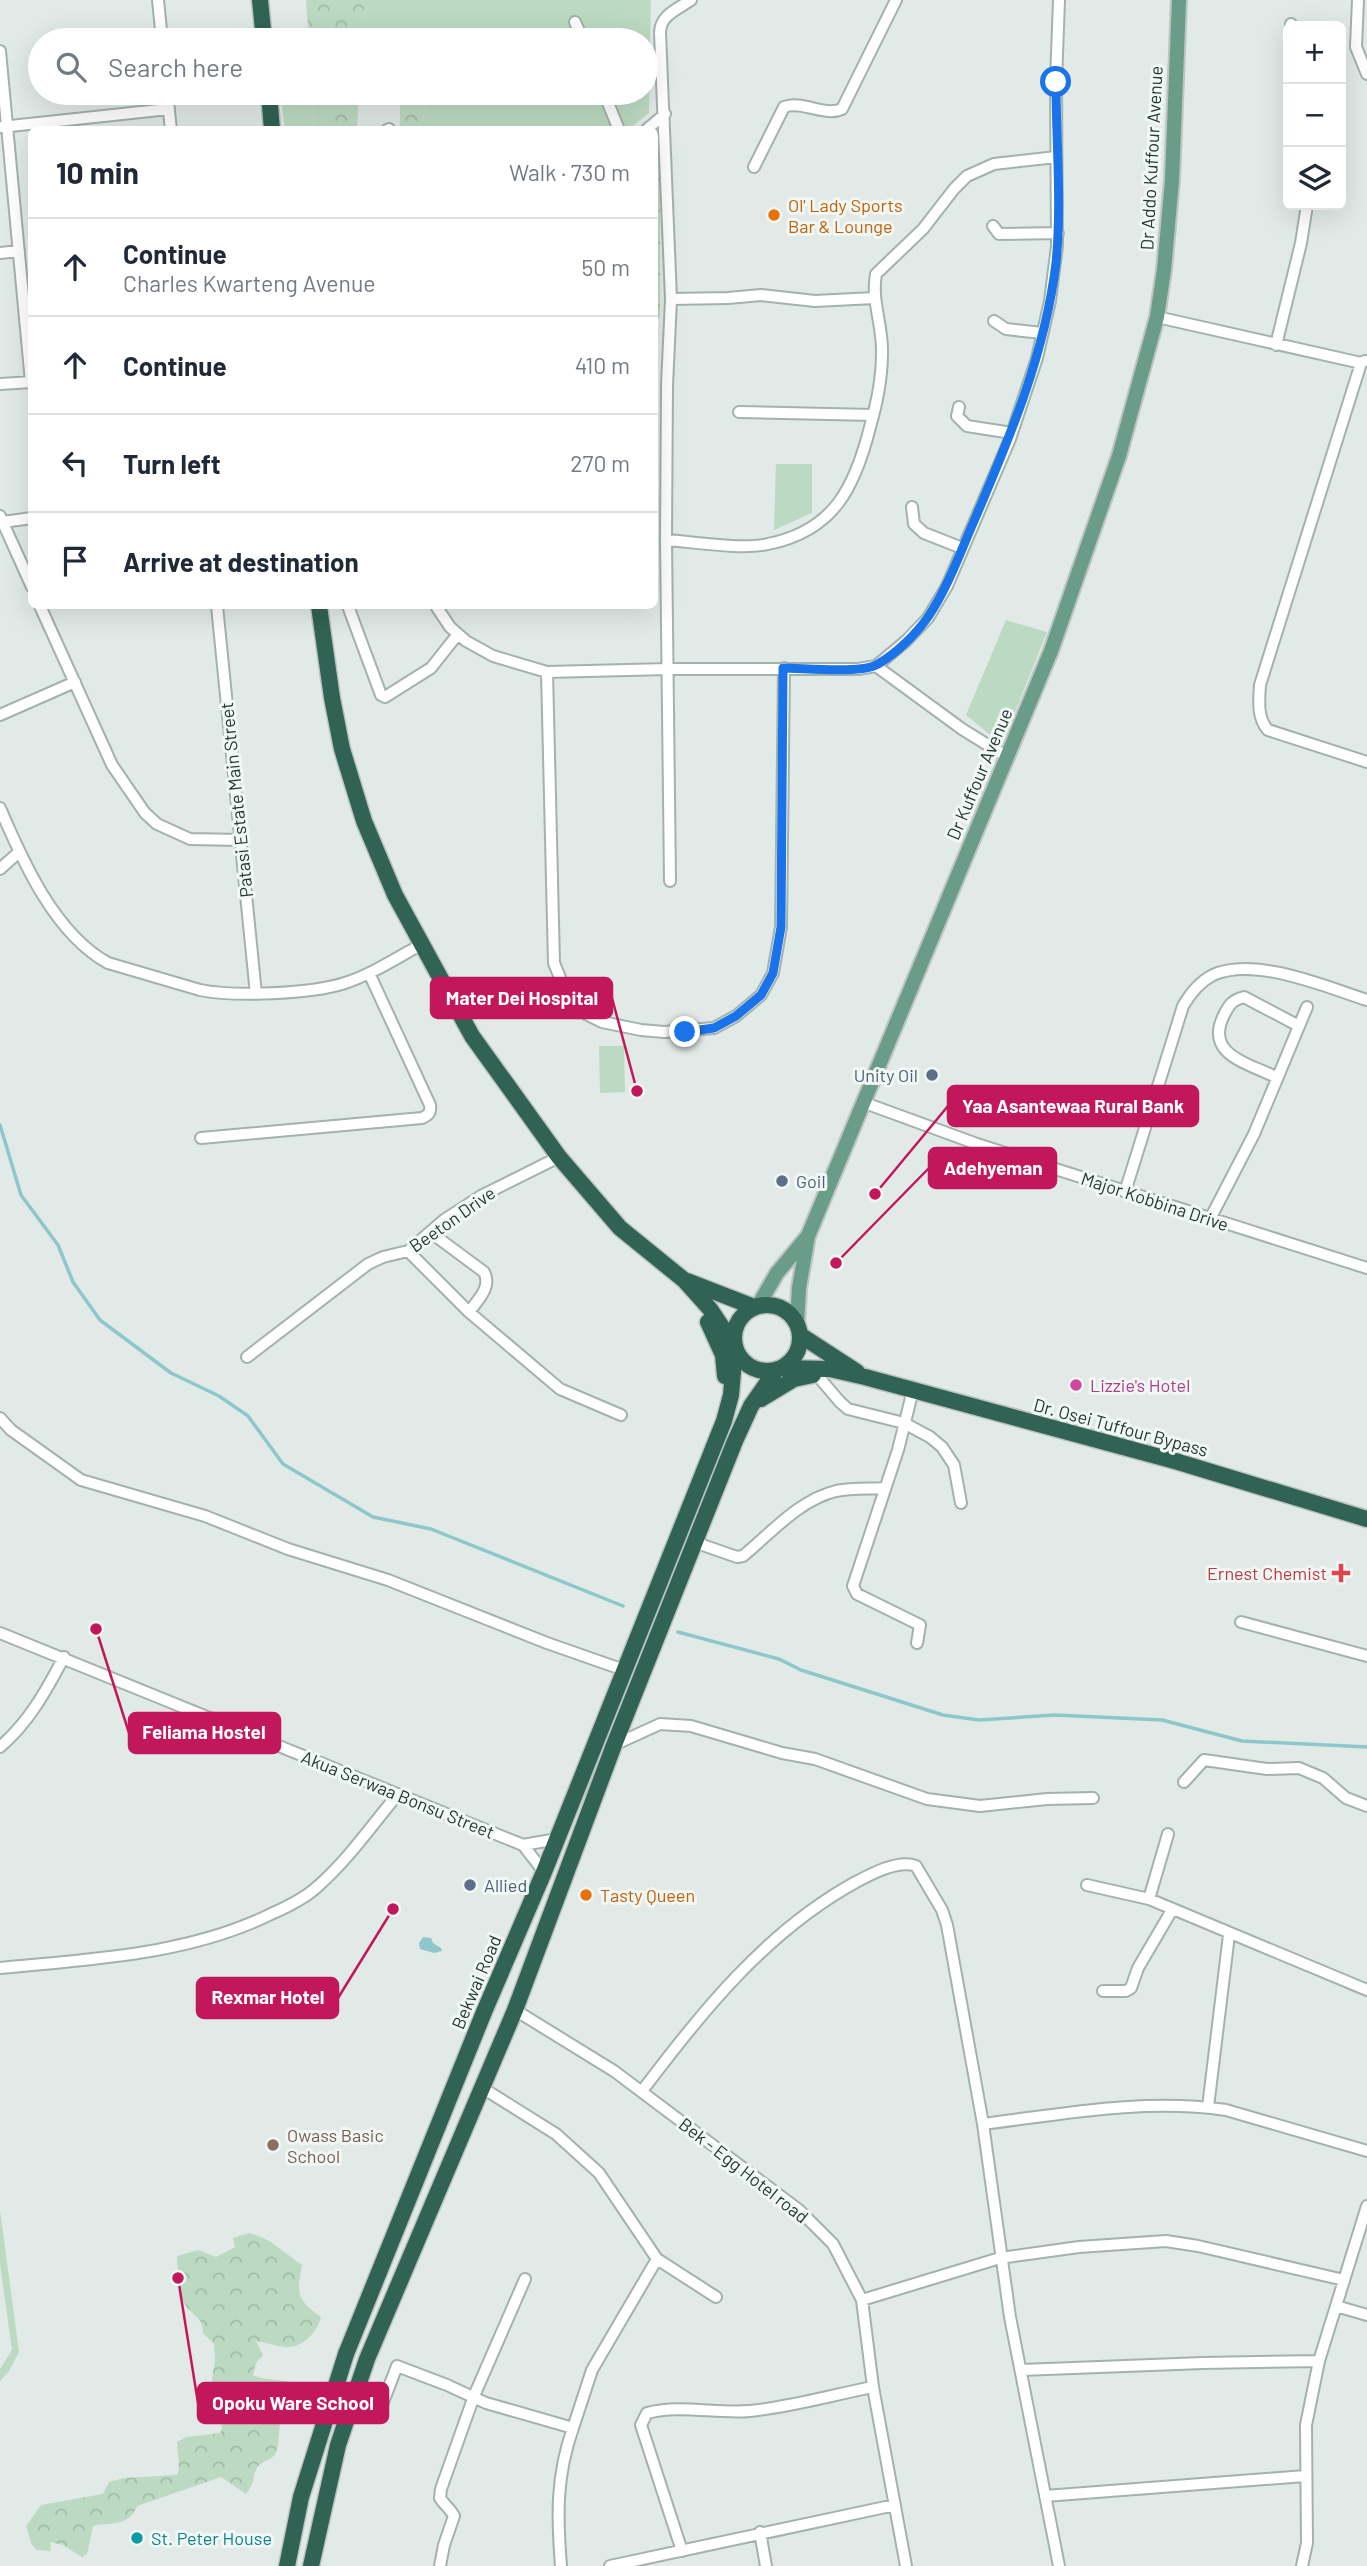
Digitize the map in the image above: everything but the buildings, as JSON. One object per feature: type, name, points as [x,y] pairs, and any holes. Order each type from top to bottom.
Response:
[{"type":"highway","points":[[260,0],[263,28]]},
{"type":"highway","points":[[270,105],[272,126]]},
{"type":"highway","points":[[319,609],[342,749],[364,821],[396,895],[472,1035],[559,1157],[620,1228],[690,1286],[735,1347],[740,1358],[756,1369],[779,1369]]},
{"type":"highway","points":[[311,2566],[338,2445],[367,2360],[515,2010],[614,1745],[694,1542],[751,1406],[779,1369],[792,1360],[799,1348],[798,1329],[792,1316],[776,1306],[756,1307],[690,1286]]},
{"type":"highway","points":[[690,1286],[723,1356],[724,1421]]},
{"type":"highway","points":[[724,1421],[731,1395],[737,1323],[744,1314],[756,1307]]},
{"type":"highway","name":"Dr. Osei Tuffour Bypass","points":[[798,1329],[859,1376]]},
{"type":"highway","name":"Dr. Osei Tuffour Bypass","points":[[779,1369],[830,1369],[859,1376],[1175,1461],[1367,1518]]},
{"type":"highway","points":[[751,1406],[794,1378],[817,1375],[859,1376]]},
{"type":"highway","name":"Bekwai Road","points":[[287,2566],[300,2497],[346,2354],[544,1872],[724,1421]]},
{"type":"highway","points":[[447,2105],[470,2114]]},
{"type":"main road","name":"Dr Addo Kuffour Avenue","points":[[1157,317],[1170,205],[1179,0]]},
{"type":"main road","name":"Dr Kuffour Avenue","points":[[808,1236],[1051,651],[1114,469],[1157,317]]},
{"type":"main road","points":[[756,1307],[777,1273],[808,1236]]},
{"type":"main road","points":[[798,1329],[799,1288],[808,1236]]},
{"type":"street","points":[[158,0],[161,28]]},
{"type":"street","points":[[670,881],[666,540],[671,299],[660,25],[664,18],[691,0]]},
{"type":"street","points":[[754,167],[783,107],[792,104],[834,111],[842,109],[896,0]]},
{"type":"street","points":[[438,609],[458,634],[493,656],[547,672],[858,669],[876,666],[906,641],[928,618],[947,586],[1012,433],[1029,384],[1042,333],[1055,267],[1058,233],[1056,82],[1059,0]]},
{"type":"street","points":[[1358,0],[1356,47],[1367,74]]},
{"type":"street","points":[[575,22],[578,28]]},
{"type":"street","points":[[0,51],[4,127],[28,349]]},
{"type":"street","points":[[168,105],[171,126]]},
{"type":"street","points":[[609,105],[617,126]]},
{"type":"street","points":[[4,127],[169,109]]},
{"type":"street","points":[[651,126],[665,114]]},
{"type":"street","points":[[666,540],[766,545],[811,527],[836,507],[859,470],[881,377],[883,349],[882,330],[874,298],[876,274],[923,229],[954,189],[967,177],[994,164],[1056,157]]},
{"type":"street","points":[[1276,345],[1301,243],[1306,210]]},
{"type":"street","points":[[992,226],[999,234],[1058,233]]},
{"type":"street","points":[[0,253],[19,251]]},
{"type":"street","points":[[671,299],[761,295],[816,301],[874,298]]},
{"type":"street","points":[[1157,317],[1364,362],[1259,697],[1262,723],[1268,730],[1367,762]]},
{"type":"street","points":[[993,321],[1006,329],[1042,333]]},
{"type":"street","points":[[0,384],[28,382]]},
{"type":"street","points":[[959,407],[957,416],[967,426],[1012,433]]},
{"type":"street","points":[[658,411],[667,411]]},
{"type":"street","points":[[739,412],[873,415]]},
{"type":"street","points":[[912,507],[914,524],[924,533],[962,548]]},
{"type":"street","points":[[28,518],[1,519],[28,578]]},
{"type":"street","points":[[41,609],[112,765],[151,819],[171,832],[190,839],[240,840]]},
{"type":"street","name":"Patasi Estate Main Street","points":[[217,609],[256,994]]},
{"type":"street","points":[[349,609],[381,695],[385,697],[431,668],[458,634]]},
{"type":"street","points":[[876,666],[962,729],[1007,757]]},
{"type":"street","points":[[547,672],[554,963],[557,975],[565,990],[586,1014],[602,1022],[664,1032],[714,1028],[736,1016],[761,995],[773,973],[781,927],[783,668]]},
{"type":"street","points":[[0,715],[75,682]]},
{"type":"street","points":[[0,808],[19,852],[61,922],[99,958],[154,978],[215,993],[256,994],[328,987],[369,973],[422,944]]},
{"type":"street","points":[[0,869],[19,852]]},
{"type":"street","points":[[1125,1192],[1183,1006],[1189,995],[1210,976],[1245,970],[1280,972],[1367,1000]]},
{"type":"street","points":[[201,1138],[422,1118],[427,1115],[430,1105],[369,973]]},
{"type":"street","points":[[1276,1077],[1226,1052],[1218,1041],[1218,1027],[1229,1005],[1244,997],[1299,1026]]},
{"type":"street","points":[[1210,1219],[1254,1134],[1307,1007]]},
{"type":"street","name":"Major Kobbina Drive","points":[[865,1103],[1125,1192],[1367,1268]]},
{"type":"street","name":"Beeton Drive","points":[[247,1357],[368,1264],[408,1251],[487,1192],[559,1157]]},
{"type":"street","points":[[430,1232],[487,1277],[486,1288],[469,1312]]},
{"type":"street","points":[[408,1251],[469,1312],[560,1389],[621,1415]]},
{"type":"street","points":[[817,1375],[848,1409],[904,1423],[942,1447],[954,1465],[961,1503]]},
{"type":"street","points":[[912,1390],[885,1488],[853,1586],[857,1594],[920,1625],[917,1643]]},
{"type":"street","points":[[0,1418],[11,1430],[81,1480],[205,1516],[288,1549],[395,1583],[547,1643],[624,1670]]},
{"type":"street","points":[[694,1542],[737,1557],[743,1556],[799,1508],[828,1494],[843,1490],[885,1488]]},
{"type":"street","points":[[1241,1622],[1367,1656]]},
{"type":"street","name":"Akua Serwaa Bonsu Street","points":[[0,1633],[523,1845]]},
{"type":"street","points":[[0,1747],[15,1734],[37,1707],[64,1657]]},
{"type":"street","points":[[614,1745],[660,1724],[691,1726],[782,1753],[815,1759],[927,1799],[980,1806],[1047,1799],[1093,1798]]},
{"type":"street","points":[[1184,1783],[1204,1760],[1267,1769],[1299,1768],[1323,1778],[1346,1798],[1367,1805]]},
{"type":"street","points":[[0,1968],[160,1950],[219,1936],[264,1918],[294,1903],[317,1887],[398,1794]]},
{"type":"street","points":[[1149,1899],[1168,1834]]},
{"type":"street","points":[[544,1872],[523,1845],[557,1839]]},
{"type":"street","points":[[642,2091],[699,2017],[752,1959],[800,1918],[871,1874],[908,1864],[916,1866],[945,1917],[983,2124],[1000,2258],[1059,2566]]},
{"type":"street","points":[[1087,1885],[1149,1899],[1229,1935],[1367,1990]]},
{"type":"street","points":[[1102,1991],[1126,1991],[1131,1988],[1138,1968],[1172,1910]]},
{"type":"street","points":[[1208,2107],[1229,1935]]},
{"type":"street","name":"Bek - Egg Hotel road","points":[[515,2010],[572,2043],[642,2091],[799,2210],[833,2244],[862,2300],[873,2387],[906,2566]]},
{"type":"street","points":[[481,2087],[556,2134],[598,2173],[657,2259],[716,2297]]},
{"type":"street","points":[[983,2124],[1161,2105],[1208,2107],[1300,2130],[1367,2151]]},
{"type":"street","points":[[1303,2566],[1307,2543],[1306,2425],[1319,2361],[1367,2206]]},
{"type":"street","points":[[862,2300],[1000,2258],[1079,2247],[1166,2241],[1344,2280]]},
{"type":"street","points":[[561,2566],[556,2512],[564,2455],[592,2370],[657,2259]]},
{"type":"street","points":[[440,2566],[454,2516],[450,2507],[440,2498],[441,2489],[474,2396],[525,2279]]},
{"type":"street","points":[[1336,2306],[1367,2315]]},
{"type":"street","points":[[1021,2370],[1319,2361]]},
{"type":"street","points":[[352,2403],[380,2410],[397,2366],[486,2403],[573,2427]]},
{"type":"street","points":[[682,2551],[641,2425],[647,2413],[666,2408],[713,2412],[749,2411],[873,2387]]},
{"type":"street","points":[[1045,2496],[1305,2476]]},
{"type":"street","points":[[610,2566],[895,2505]]},
{"type":"street","points":[[761,2532],[766,2566]]},
{"type":"green space","points":[[306,0],[363,0],[366,28],[308,28]]},
{"type":"green space","points":[[363,0],[651,0],[651,28],[366,28]]},
{"type":"green space","points":[[282,105],[313,105],[314,126],[285,126]]},
{"type":"green space","points":[[313,105],[358,105],[357,126],[314,126]]},
{"type":"green space","points":[[400,105],[426,105],[421,126],[400,126]]},
{"type":"green space","points":[[426,105],[649,105],[649,113],[633,126],[421,126]]},
{"type":"green space","points":[[658,144],[660,154],[658,318]]},
{"type":"green space","points":[[776,464],[812,464],[812,513],[774,530]]},
{"type":"green space","points":[[1006,620],[1047,632],[1007,732],[989,734],[966,715]]},
{"type":"green space","points":[[599,1046],[624,1046],[625,1092],[600,1093]]},
{"type":"green space","points":[[0,2210],[19,2352],[0,2381],[0,2369],[12,2350],[0,2264]]},
{"type":"green space","points":[[249,2233],[268,2240],[302,2265],[300,2295],[321,2317],[316,2329],[303,2343],[284,2347],[256,2341],[263,2355],[256,2363],[253,2375],[290,2382],[302,2390],[295,2417],[280,2425],[274,2456],[258,2466],[246,2494],[221,2477],[137,2506],[134,2513],[124,2521],[93,2526],[87,2554],[82,2557],[63,2545],[50,2542],[51,2551],[37,2550],[32,2545],[26,2526],[41,2505],[103,2494],[109,2482],[124,2478],[177,2475],[177,2442],[186,2437],[220,2433],[222,2429],[219,2400],[213,2390],[212,2379],[214,2344],[203,2333],[200,2320],[183,2300],[178,2282],[177,2256],[198,2250],[216,2257],[235,2247],[233,2238]]},
{"type":"water","points":[[423,1937],[431,1938],[442,1951],[434,1953],[420,1949],[419,1943]]},
{"type":"waterway","points":[[0,1125],[21,1195],[58,1245],[73,1282],[100,1320],[171,1373],[219,1396],[248,1416],[283,1464],[373,1517],[431,1529],[623,1606]]},
{"type":"waterway","points":[[678,1632],[779,1659],[801,1670],[943,1715],[979,1720],[1055,1715],[1162,1720],[1242,1741],[1367,1747]]},
{"type":"place","name":"Ol' Lady Sports Bar & Lounge","points":[[774,215]]},
{"type":"place","name":"Unity Oil","points":[[932,1075]]},
{"type":"place","name":"Mater Dei Hospital","points":[[637,1091]]},
{"type":"place","name":"Goil","points":[[782,1181]]},
{"type":"place","name":"Yaa Asantewaa Rural Bank","points":[[875,1194]]},
{"type":"place","name":"Adehyeman","points":[[836,1263]]},
{"type":"place","name":"Lizzie's Hotel","points":[[1076,1385]]},
{"type":"place","name":"Ernest Chemist","points":[[1341,1573]]},
{"type":"place","name":"Feliama Hostel","points":[[96,1629]]},
{"type":"place","name":"Allied","points":[[470,1885]]},
{"type":"place","name":"Tasty Queen","points":[[586,1895]]},
{"type":"place","name":"Rexmar Hotel","points":[[393,1909]]},
{"type":"place","name":"Owass Basic School","points":[[273,2145]]},
{"type":"place","name":"Opoku Ware School","points":[[178,2278]]},
{"type":"place","name":"St. Peter House","points":[[137,2538]]},
{"type":"route","points":[[685,1032],[714,1028],[736,1016],[761,995],[773,973],[781,927],[783,668],[858,669],[876,666],[906,641],[928,618],[947,586],[1010,439],[1037,358],[1055,267],[1058,218],[1056,82]]}]
